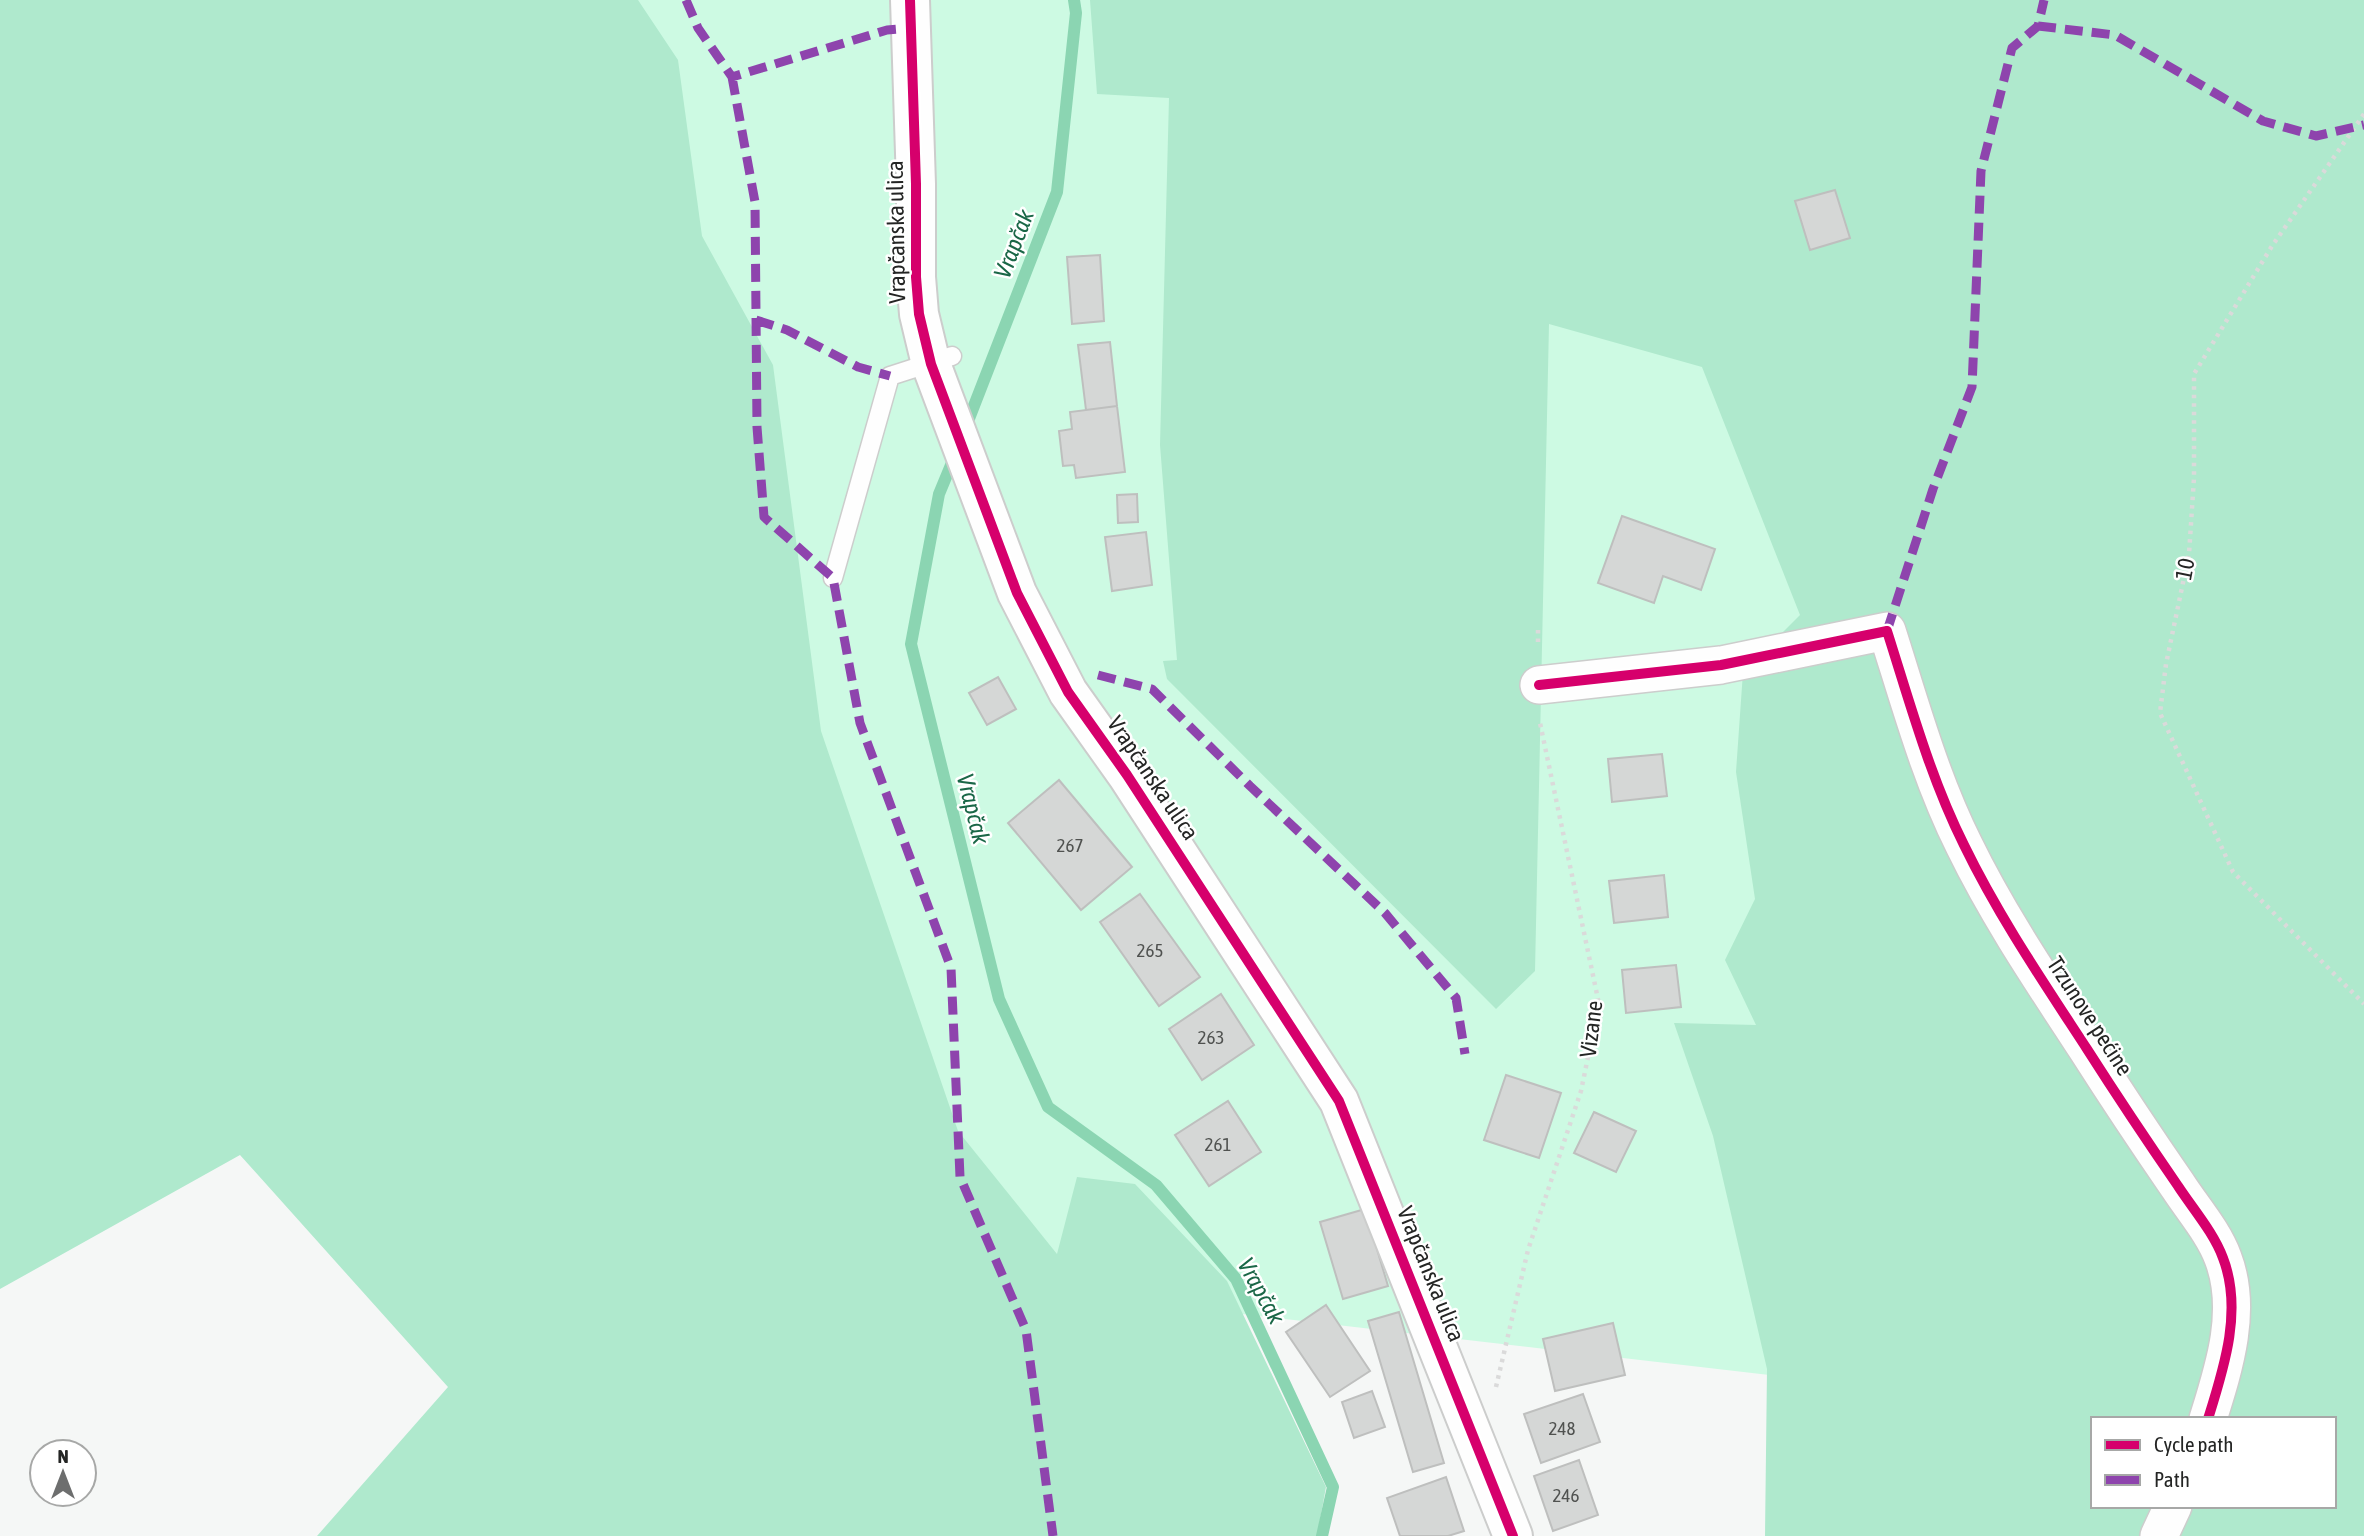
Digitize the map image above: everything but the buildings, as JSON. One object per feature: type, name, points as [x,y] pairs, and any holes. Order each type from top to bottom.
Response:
[{"type":"street","name":"Vrapčanska ulica","points":[[910,0],[919,314],[941,360],[974,479],[1017,593],[1068,692],[1127,775],[1339,1101],[1513,1536]]},
{"type":"street","name":"Trzunove pećine","points":[[1539,685],[1721,665],[1887,631],[1931,770],[1963,844],[2012,934],[2223,1258],[2232,1300],[2230,1326],[2221,1376],[2209,1417]]},
{"type":"street","points":[[2159,1536],[2172,1508]]},
{"type":"lane","points":[[833,578],[890,376],[941,360]]},
{"type":"green space","points":[[0,0],[2364,0],[2152,1417],[677,1249]]},
{"type":"green space","points":[[0,0],[638,0],[678,60],[702,236],[773,365],[821,731],[958,1131],[1057,1254],[1077,1177],[1135,1184],[1227,1281],[1326,1487],[1317,1536],[317,1536],[448,1387],[240,1155],[0,1289]]},
{"type":"green space","points":[[1090,0],[2364,0],[2364,1536],[1765,1536],[1767,1369],[1713,1136],[1674,1023],[1756,1025],[1725,960],[1755,899],[1736,772],[1743,672],[1800,615],[1702,367],[1549,324],[1535,971],[1496,1009],[1167,679],[1163,661],[1177,660],[1160,445],[1169,98],[1097,94]]},
{"type":"waterway","name":"Vrapčak","points":[[965,429],[1057,192],[1076,13],[1074,0]]},
{"type":"waterway","name":"Vrapčak","points":[[956,453],[939,494],[911,644],[999,999],[1048,1107],[1156,1185],[1236,1279],[1333,1487],[1322,1536]]},
{"type":"marked path","points":[[686,0],[698,28],[732,77],[887,30],[912,28]]},
{"type":"marked path","points":[[1887,631],[1933,489],[1972,387],[1981,171],[2012,48],[2038,26],[2044,0]]},
{"type":"marked path","points":[[2038,26],[2115,35],[2263,121],[2316,136],[2364,125]]},
{"type":"marked path","points":[[732,77],[755,202],[757,427],[764,517],[833,578],[860,723],[951,968],[960,1177],[1026,1330],[1053,1536]]},
{"type":"marked path","points":[[756,320],[787,330],[858,367],[890,376]]},
{"type":"marked path","points":[[1098,675],[1152,689],[1385,913],[1456,998],[1465,1054]]},
{"type":"cycle path","points":[[910,0],[919,314],[931,364],[1017,593],[1068,692],[1127,775],[1339,1101],[1513,1536]]},
{"type":"cycle path","points":[[1539,685],[1721,665],[1887,631],[1931,766],[1952,819],[1978,872],[2038,974],[2209,1230],[2223,1258],[2229,1278],[2231,1318],[2225,1359],[2209,1417]]}]
